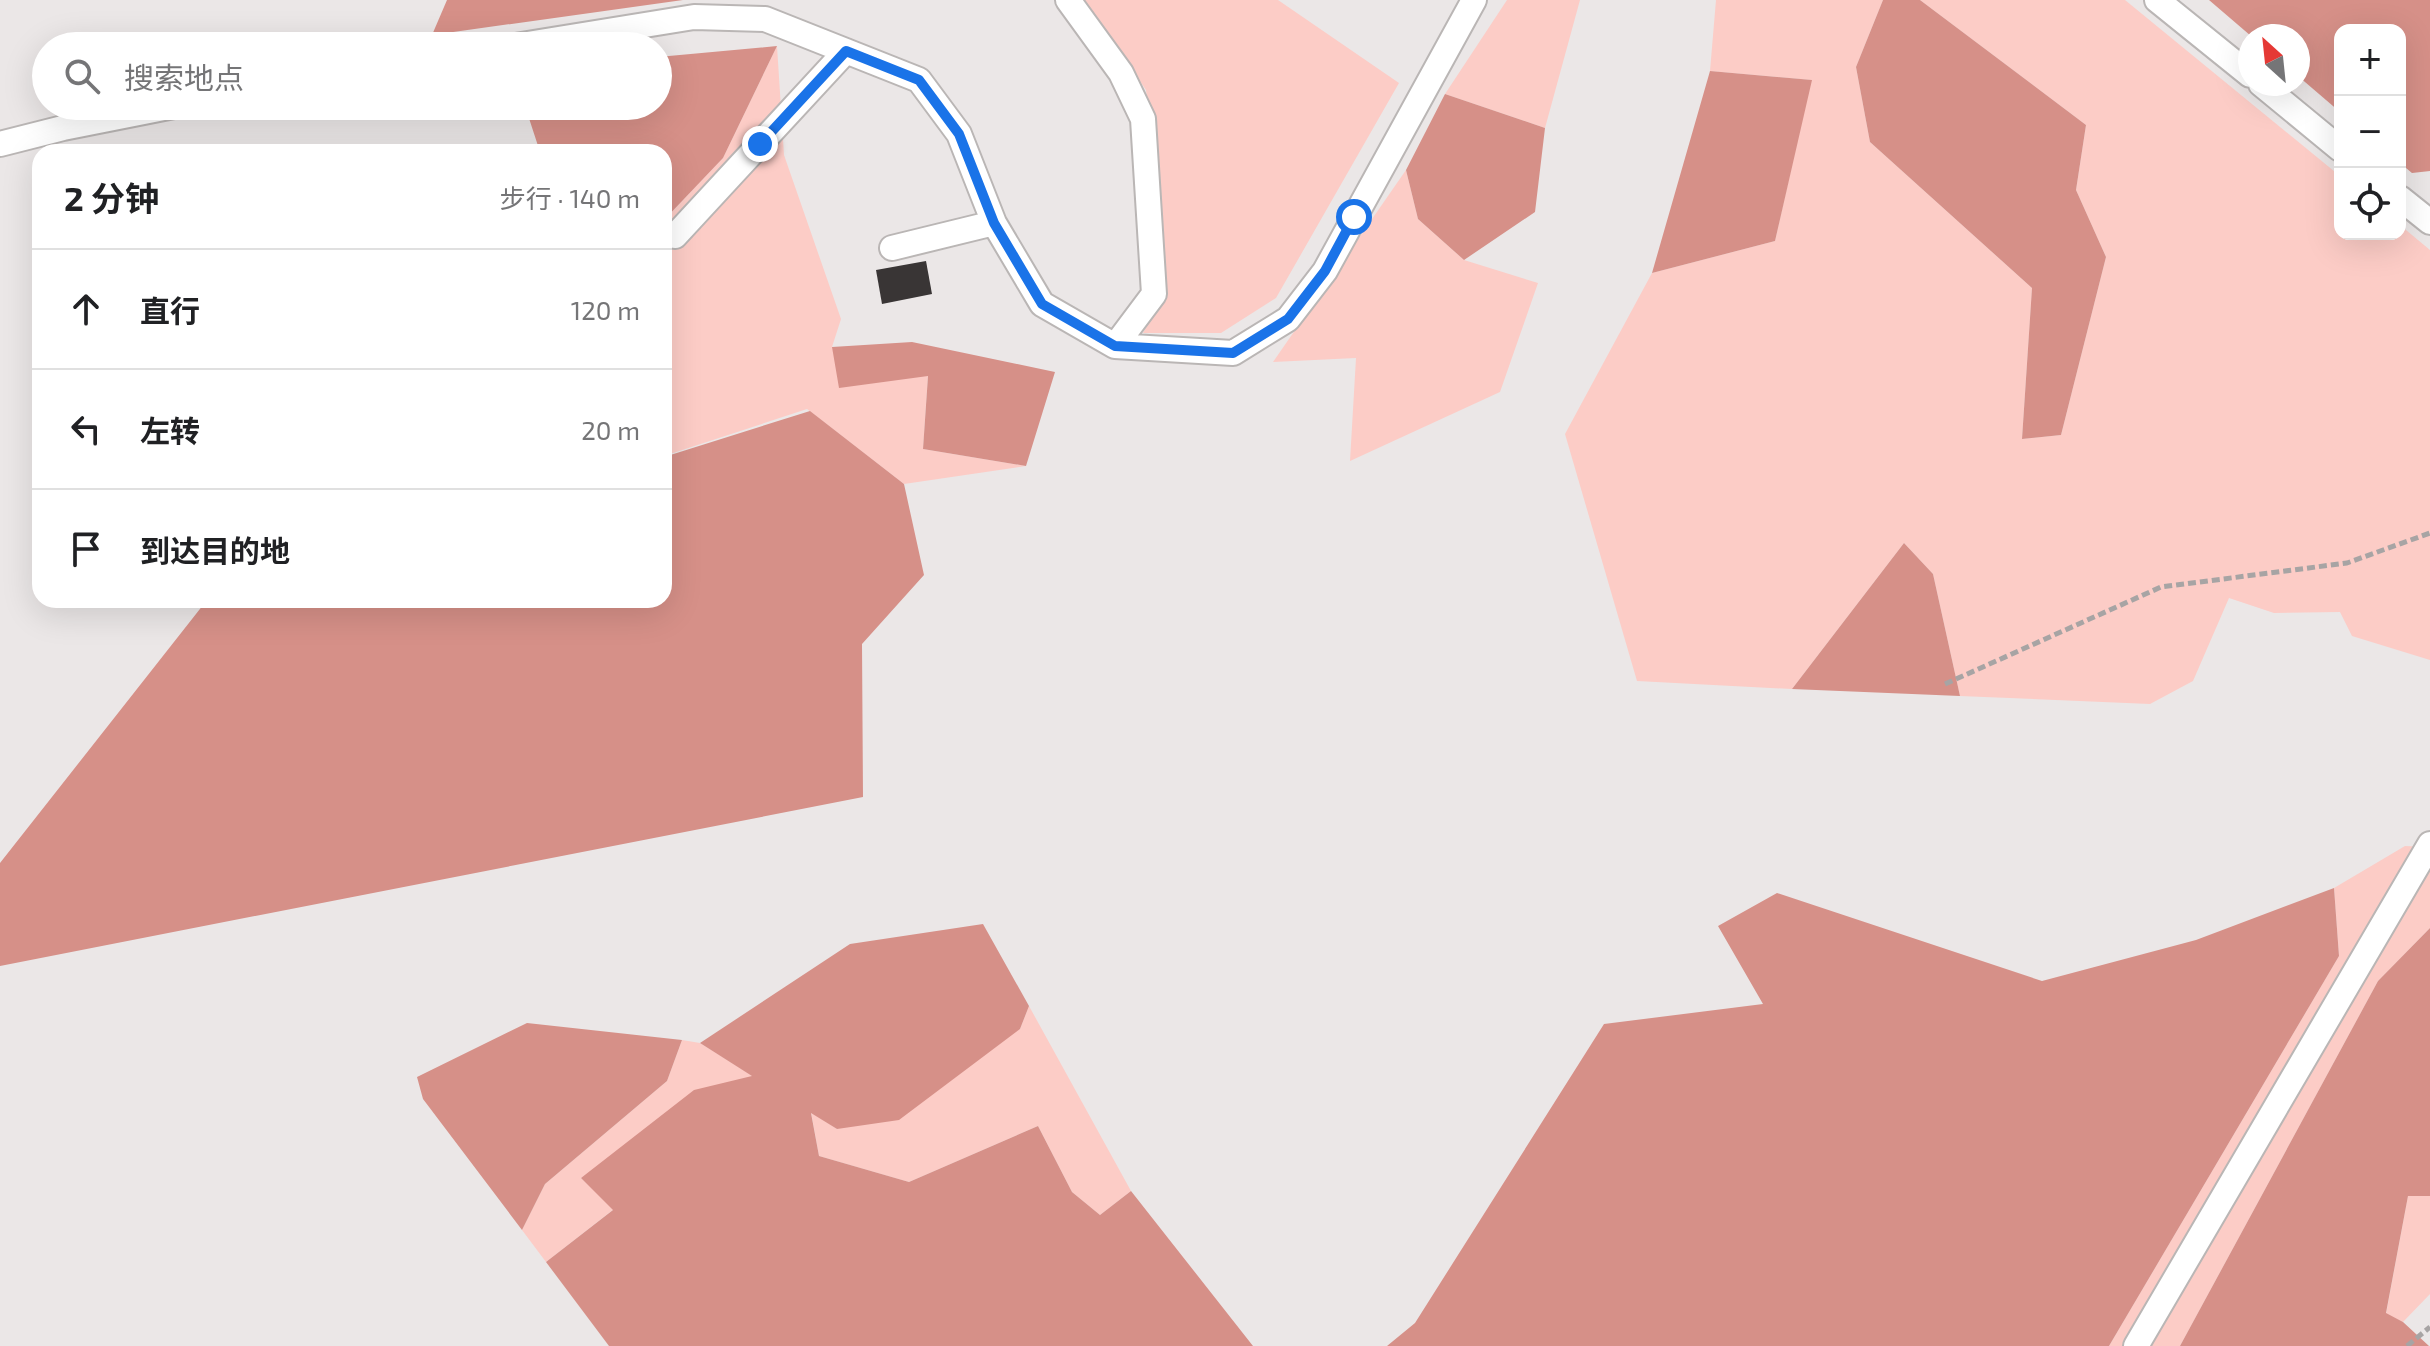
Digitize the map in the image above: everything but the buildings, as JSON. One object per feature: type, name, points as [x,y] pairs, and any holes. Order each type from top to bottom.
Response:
[{"type":"lane","points":[[1068,0],[1121,73],[1143,119],[1154,294],[1115,346]]},
{"type":"lane","points":[[601,32],[694,17],[765,19],[919,80],[959,134],[994,223],[1042,304],[1115,346],[1233,353],[1288,319],[1325,271],[1474,0]]},
{"type":"lane","points":[[2157,0],[2238,65]]},
{"type":"lane","points":[[675,236],[846,51]]},
{"type":"lane","points":[[2276,96],[2334,144]]},
{"type":"lane","points":[[0,144],[103,120]]},
{"type":"lane","points":[[2406,203],[2430,222]]},
{"type":"lane","points":[[892,248],[994,223]]},
{"type":"lane","points":[[2136,1346],[2430,844]]},
{"type":"path","points":[[1945,684],[2161,587],[2347,563],[2430,533]]},
{"type":"path","points":[[2407,1346],[2430,1327]]},
{"type":"shaded area","points":[[447,0],[683,0],[454,32],[433,32]]},
{"type":"shaded area","points":[[1084,0],[1278,0],[1399,83],[1276,298],[1221,333],[1143,333],[1167,290],[1146,90]]},
{"type":"shaded area","points":[[1507,0],[1580,0],[1545,128],[1445,94]]},
{"type":"shaded area","points":[[1716,0],[1883,0],[1856,67],[1870,142],[2032,288],[2022,439],[2061,435],[2106,257],[2076,190],[2086,125],[1920,0],[2125,0],[2238,93],[2238,96],[2242,96],[2334,171],[2334,240],[2406,240],[2406,230],[2430,250],[2430,660],[2352,636],[2340,612],[2274,613],[2229,598],[2193,681],[2150,704],[1960,696],[1933,574],[1904,543],[1792,689],[1637,681],[1565,434],[1652,273],[1775,241],[1811,80],[1710,71]]},
{"type":"shaded area","points":[[1883,0],[1920,0],[2086,125],[2076,190],[2106,257],[2061,435],[2022,439],[2032,288],[1870,142],[1856,67]]},
{"type":"shaded area","points":[[2209,0],[2430,0],[2430,171],[2412,173],[2406,168],[2406,24],[2334,24],[2334,107],[2310,86],[2310,24],[2238,25]]},
{"type":"shaded area","points":[[777,46],[784,155],[841,319],[832,347],[928,375],[923,449],[1026,466],[904,484],[807,409],[672,453],[672,212],[723,158]]},
{"type":"shaded area","points":[[777,46],[723,158],[672,212],[672,144],[537,144],[530,120],[672,120],[672,56]]},
{"type":"shaded area","points":[[1710,71],[1812,80],[1775,241],[1652,273]]},
{"type":"shaded area","points":[[1445,94],[1545,128],[1535,212],[1464,260],[1418,219],[1406,170]]},
{"type":"shaded area","points":[[1406,170],[1418,219],[1464,260],[1538,283],[1500,392],[1350,461],[1356,358],[1273,362]]},
{"type":"shaded area","points":[[912,342],[1055,372],[1026,466],[923,449],[928,376],[839,388],[832,347]]},
{"type":"shaded area","points":[[810,411],[904,484],[924,575],[862,644],[863,797],[0,966],[0,863],[201,608],[672,608],[672,454]]},
{"type":"shaded area","points":[[1904,543],[1933,574],[1960,696],[1792,689]]},
{"type":"shaded area","points":[[2405,846],[2430,847],[2430,928],[2378,981],[2180,1346],[2109,1346],[2339,956],[2334,888]]},
{"type":"shaded area","points":[[2334,888],[2339,956],[2109,1346],[1387,1346],[1415,1323],[1604,1024],[1763,1004],[1718,926],[1777,893],[2042,981],[2196,940]]},
{"type":"shaded area","points":[[983,924],[1029,1006],[1020,1029],[899,1120],[837,1129],[811,1113],[819,1156],[909,1182],[1038,1126],[1072,1192],[1100,1215],[1131,1191],[1253,1346],[609,1346],[546,1262],[613,1210],[581,1178],[694,1090],[752,1076],[700,1043],[850,944]]},
{"type":"shaded area","points":[[2430,928],[2430,1196],[2408,1196],[2386,1313],[2403,1322],[2429,1346],[2180,1346],[2378,981]]},
{"type":"shaded area","points":[[1029,1006],[1131,1191],[1100,1215],[1072,1192],[1038,1126],[909,1182],[819,1156],[811,1112],[837,1129],[1020,1029]]},
{"type":"shaded area","points":[[527,1023],[682,1040],[667,1081],[545,1184],[522,1230],[423,1099],[417,1077]]},
{"type":"shaded area","points":[[682,1040],[700,1043],[753,1076],[581,1178],[614,1209],[546,1262],[522,1230],[545,1184],[667,1081]]},
{"type":"shaded area","points":[[2408,1196],[2430,1196],[2430,1294],[2403,1322],[2386,1314]]},
{"type":"route","points":[[760,144],[846,51],[919,80],[959,134],[994,223],[1042,304],[1115,346],[1233,353],[1288,319],[1325,271],[1354,217]]}]
